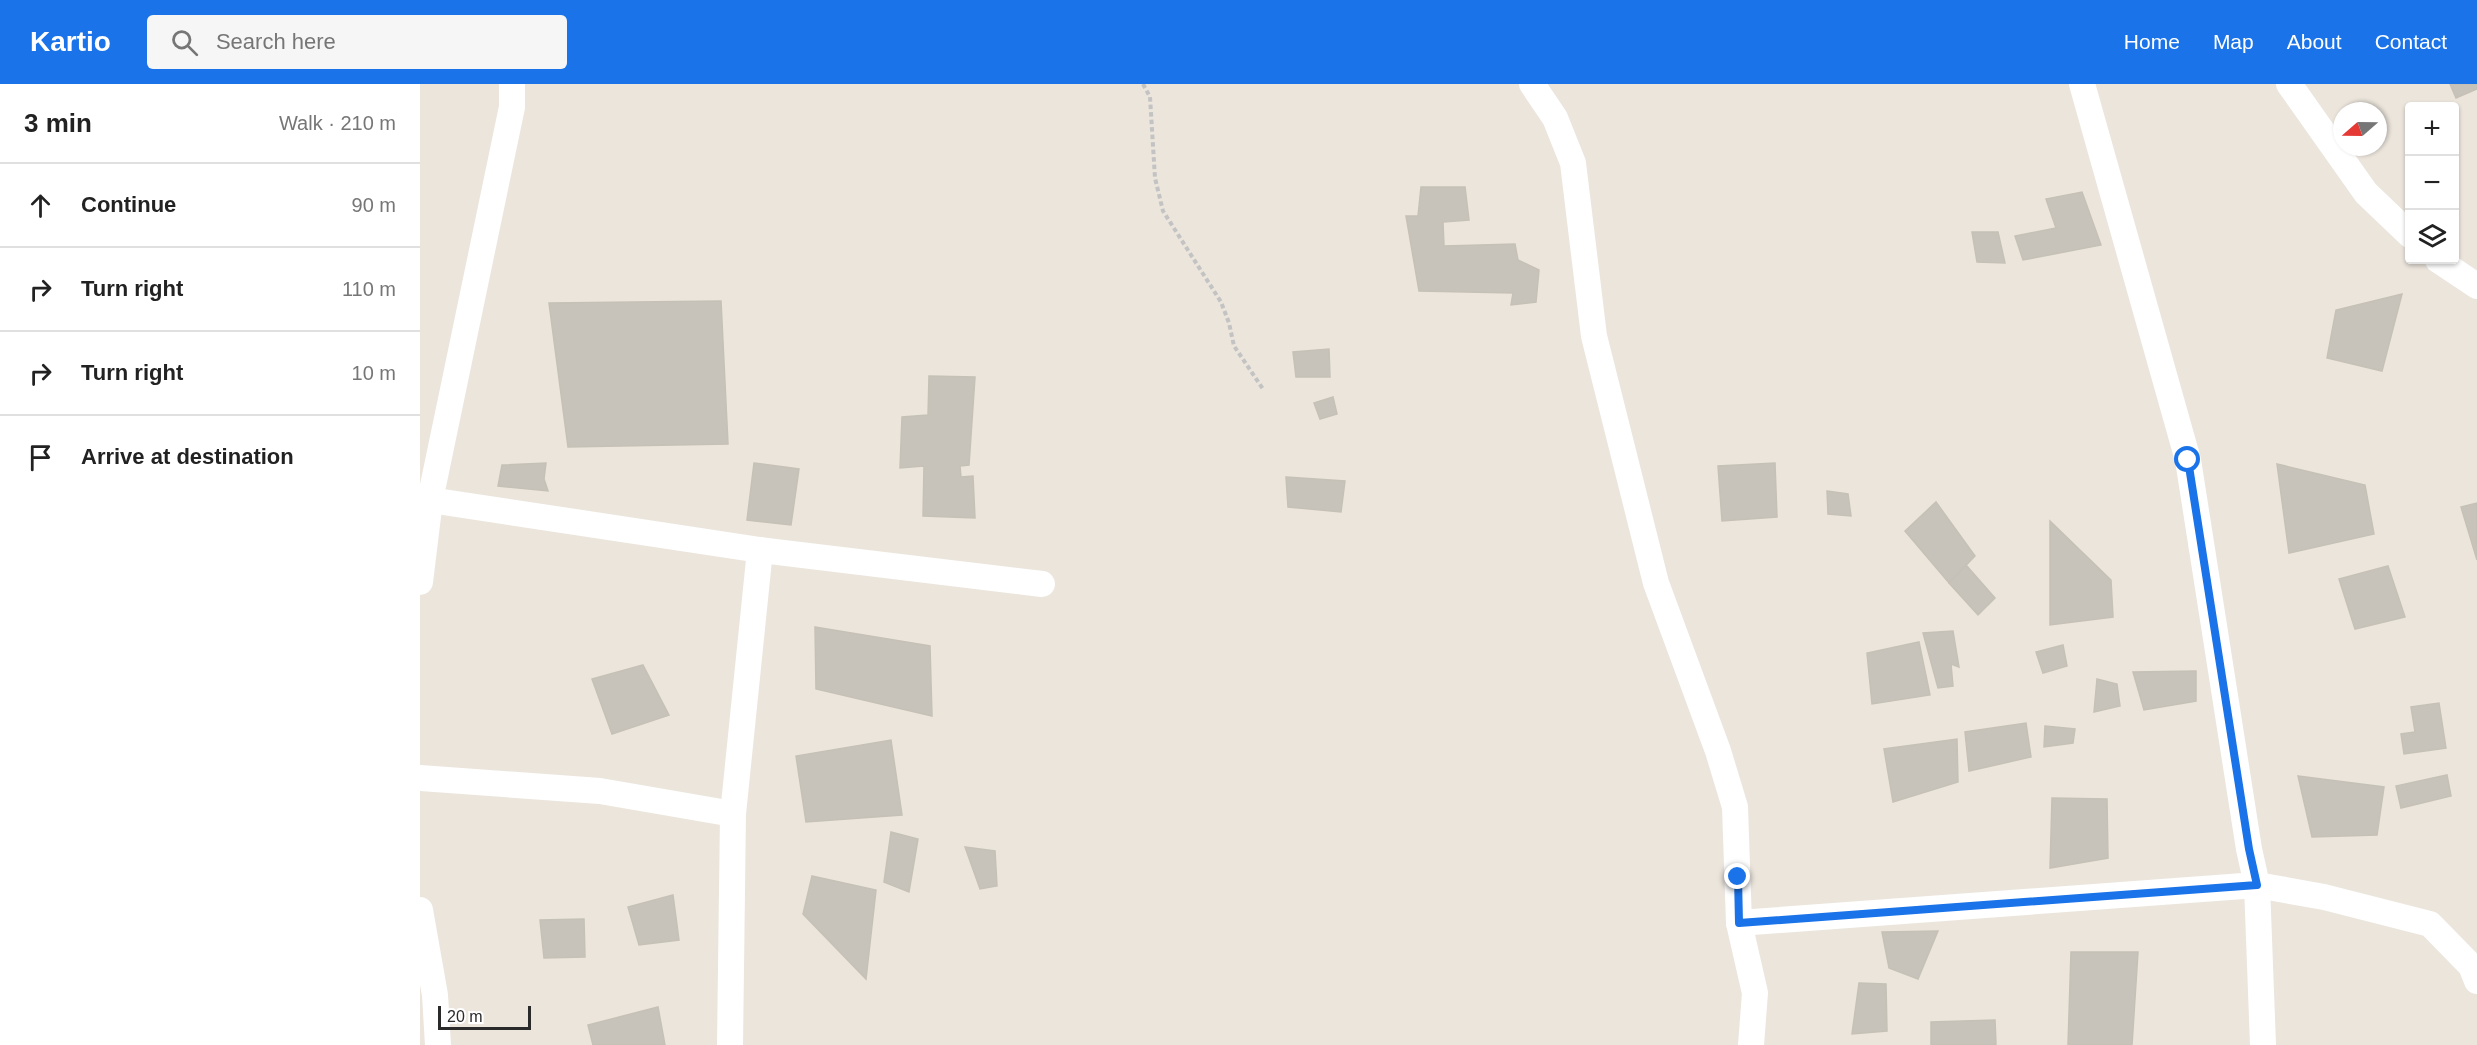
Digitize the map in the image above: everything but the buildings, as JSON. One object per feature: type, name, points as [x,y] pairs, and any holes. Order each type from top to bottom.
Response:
[{"type":"street","points":[[420,582],[430,500],[512,107],[512,84]]},
{"type":"street","points":[[1532,84],[1556,118],[1573,163],[1594,336],[1650,561],[1718,751],[1735,807],[1739,923],[1755,993],[1751,1045]]},
{"type":"street","points":[[2082,84],[2188,460],[2249,849],[2257,885],[2264,1045]]},
{"type":"street","points":[[2289,84],[2366,193],[2405,231]]},
{"type":"street","points":[[2444,264],[2477,286]]},
{"type":"street","points":[[430,500],[760,550],[1042,584]]},
{"type":"street","points":[[730,1045],[733,814],[760,550]]},
{"type":"street","points":[[420,778],[600,791],[733,814]]},
{"type":"street","points":[[1739,923],[2257,885],[2324,897],[2430,924],[2471,966],[2477,981]]},
{"type":"street","points":[[420,910],[428,994],[438,1045]]},
{"type":"path","points":[[1143,84],[1150,97],[1155,178],[1163,211],[1221,302],[1234,346],[1263,389]]},
{"type":"route","points":[[1738,877],[1739,923],[2257,885],[2249,849],[2188,460]]}]
